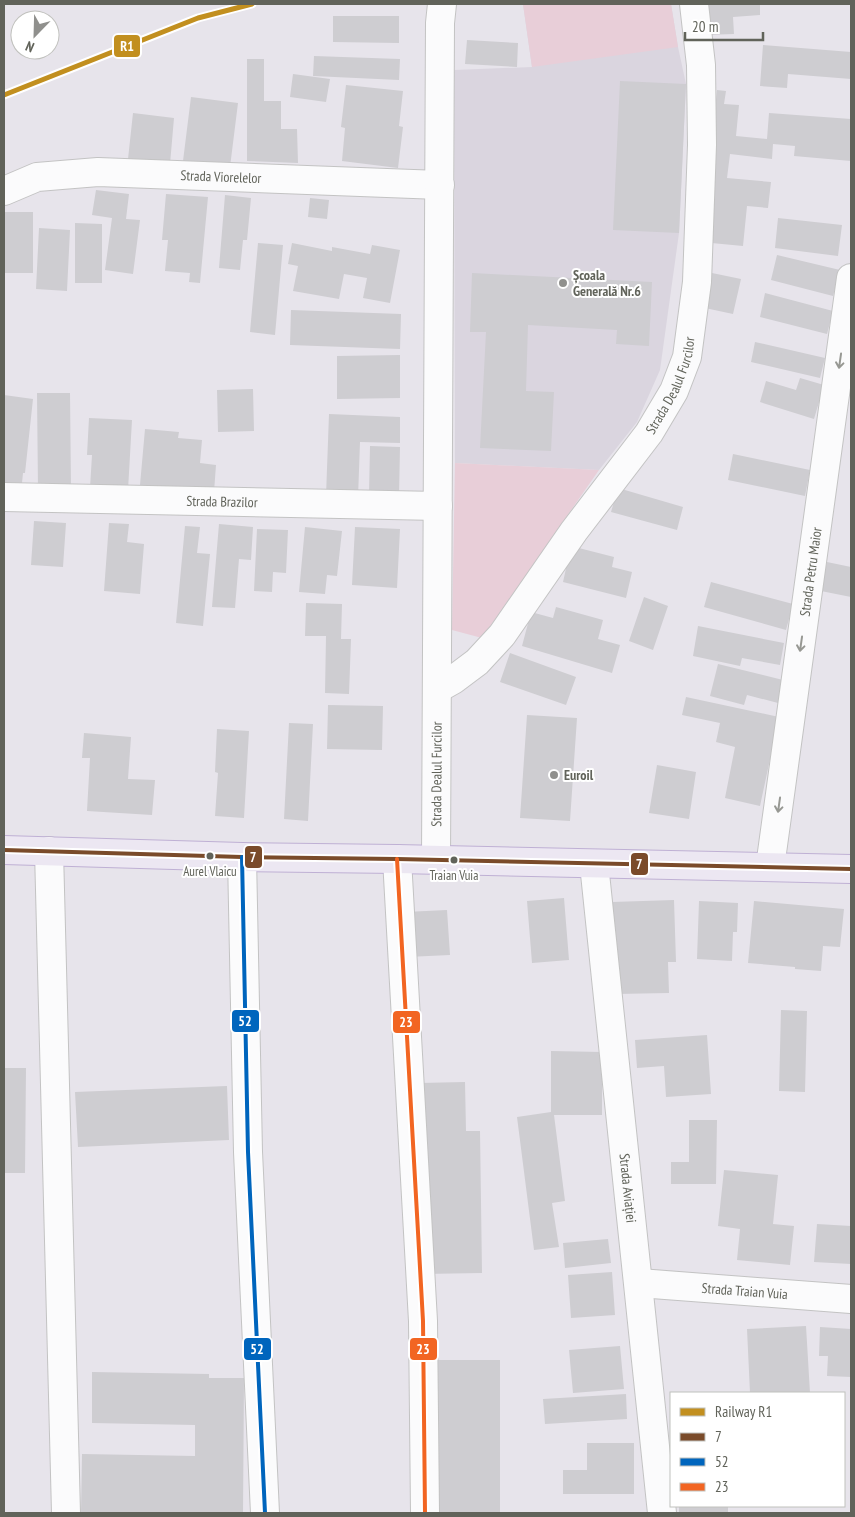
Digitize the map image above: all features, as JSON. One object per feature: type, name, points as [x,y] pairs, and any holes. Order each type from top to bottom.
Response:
[{"type":"main road","points":[[4,850],[242,857],[851,869]]},
{"type":"street","name":"Strada Dealul Furcilor","points":[[437,688],[453,680],[477,662],[502,635],[574,531],[649,433],[674,391],[686,356],[697,282],[702,145],[701,74],[694,4]]},
{"type":"street","name":"Strada Dealul Furcilor","points":[[436,860],[441,13]]},
{"type":"street","name":"Strada Viorelelor","points":[[4,191],[37,178],[98,172],[440,185]]},
{"type":"street","name":"Strada Petru Maior","points":[[770,867],[851,278]]},
{"type":"street","name":"Strada Brazilor","points":[[4,497],[438,506]]},
{"type":"street","points":[[49,851],[66,1513]]},
{"type":"street","points":[[242,857],[248,1152],[265,1513]]},
{"type":"street","points":[[398,859],[423,1321],[425,1513]]},
{"type":"street","name":"Strada Aviației","points":[[594,864],[662,1513]]},
{"type":"street","name":"Strada Traian Vuia","points":[[638,1283],[851,1299]]},
{"type":"shaded area","name":"Școala Generală Nr.6","points":[[523,4],[671,4],[686,84],[679,233],[660,370],[637,422],[599,470],[455,463],[454,70],[532,67]]},
{"type":"shaded area","points":[[523,4],[671,4],[678,47],[532,67]]},
{"type":"shaded area","points":[[455,463],[599,470],[482,638],[452,630]]},
{"type":"building","points":[[703,4],[760,4],[760,15],[733,17],[734,34],[705,35]]},
{"type":"building","points":[[333,16],[399,16],[399,43],[333,42]]},
{"type":"building","points":[[467,40],[518,43],[517,67],[465,64]]},
{"type":"building","points":[[763,45],[851,52],[851,79],[788,74],[787,88],[760,86]]},
{"type":"building","points":[[314,56],[400,59],[399,80],[313,76]]},
{"type":"building","points":[[247,59],[264,59],[264,101],[281,101],[281,129],[297,129],[298,163],[247,161]]},
{"type":"building","points":[[293,74],[330,79],[326,102],[290,97]]},
{"type":"building","points":[[620,81],[686,84],[679,233],[613,230]]},
{"type":"building","points":[[346,85],[403,91],[399,126],[403,127],[398,168],[342,161],[345,128],[341,127]]},
{"type":"building","points":[[717,90],[726,91],[724,104],[739,105],[736,136],[767,139],[769,113],[851,119],[851,161],[794,156],[795,146],[773,144],[772,159],[730,154],[727,178],[771,182],[768,208],[747,206],[743,246],[701,242]]},
{"type":"building","points":[[191,97],[238,103],[230,167],[183,161]]},
{"type":"building","points":[[133,113],[174,118],[170,164],[128,159]]},
{"type":"building","points":[[96,190],[129,194],[126,219],[140,220],[133,274],[105,270],[112,218],[92,215]]},
{"type":"building","points":[[166,194],[208,197],[200,283],[189,282],[190,273],[165,271],[168,240],[162,240]]},
{"type":"building","points":[[225,195],[251,198],[247,240],[243,240],[240,270],[219,268]]},
{"type":"building","points":[[310,198],[329,200],[327,219],[308,217]]},
{"type":"building","points":[[4,212],[33,212],[33,273],[4,273]]},
{"type":"building","points":[[778,218],[842,225],[838,256],[775,248]]},
{"type":"building","points":[[75,223],[102,224],[102,283],[75,283]]},
{"type":"building","points":[[39,228],[70,230],[67,291],[36,289]]},
{"type":"building","points":[[258,243],[283,245],[275,335],[250,332]]},
{"type":"building","points":[[292,243],[332,251],[332,247],[370,254],[372,245],[400,250],[390,303],[363,298],[367,278],[344,274],[339,299],[293,291],[298,266],[288,264]]},
{"type":"building","points":[[777,255],[840,270],[833,296],[771,280]]},
{"type":"building","points":[[472,273],[652,282],[649,346],[616,344],[617,330],[528,325],[526,391],[554,392],[551,451],[480,448],[486,332],[470,332]]},
{"type":"building","points":[[712,273],[741,279],[733,314],[705,308]]},
{"type":"building","points":[[765,293],[833,311],[827,334],[760,317]]},
{"type":"building","points":[[291,310],[401,314],[400,349],[290,345]]},
{"type":"building","points":[[755,342],[825,358],[820,378],[751,362]]},
{"type":"building","points":[[400,355],[400,398],[337,399],[337,356]]},
{"type":"building","points":[[800,378],[824,385],[814,419],[760,402],[766,381],[796,390]]},
{"type":"building","points":[[253,389],[254,431],[218,432],[217,390]]},
{"type":"building","points":[[37,393],[70,393],[71,490],[38,490]]},
{"type":"building","points":[[4,395],[33,399],[21,493],[4,491]]},
{"type":"building","points":[[329,414],[400,417],[400,443],[360,442],[358,498],[326,496]]},
{"type":"building","points":[[89,418],[132,420],[128,490],[90,488],[92,455],[87,455]]},
{"type":"building","points":[[145,429],[179,432],[178,438],[202,440],[200,463],[216,465],[214,492],[140,485]]},
{"type":"building","points":[[370,446],[400,447],[399,496],[369,495]]},
{"type":"building","points":[[733,454],[810,470],[805,496],[728,480]]},
{"type":"building","points":[[618,488],[683,507],[677,530],[611,512]]},
{"type":"building","points":[[34,521],[66,523],[63,567],[31,565]]},
{"type":"building","points":[[109,523],[129,524],[127,542],[144,544],[140,594],[104,591]]},
{"type":"building","points":[[219,524],[253,527],[251,560],[239,559],[235,608],[212,607]]},
{"type":"building","points":[[185,526],[200,527],[197,553],[210,554],[203,626],[176,623]]},
{"type":"building","points":[[305,527],[342,531],[337,576],[327,575],[325,594],[299,592]]},
{"type":"building","points":[[355,527],[400,529],[397,588],[352,585]]},
{"type":"building","points":[[257,529],[288,530],[286,573],[273,572],[272,592],[254,591]]},
{"type":"building","points":[[571,546],[614,557],[612,567],[632,572],[626,598],[563,582]]},
{"type":"building","points":[[827,562],[851,567],[851,597],[821,591]]},
{"type":"building","points":[[711,582],[793,604],[786,630],[704,607]]},
{"type":"building","points":[[644,597],[668,606],[653,650],[629,641]]},
{"type":"building","points":[[306,603],[342,604],[341,639],[351,639],[349,694],[325,693],[326,636],[305,636]]},
{"type":"building","points":[[556,607],[603,620],[598,639],[620,645],[612,673],[522,646],[531,612],[553,618]]},
{"type":"building","points":[[698,626],[784,643],[780,665],[742,658],[740,666],[693,656]]},
{"type":"building","points":[[510,653],[576,677],[566,705],[500,682]]},
{"type":"building","points":[[718,664],[783,680],[778,703],[747,695],[744,705],[710,696]]},
{"type":"building","points":[[686,697],[779,717],[760,806],[725,798],[735,747],[716,742],[720,723],[682,715]]},
{"type":"building","points":[[328,705],[383,706],[382,750],[327,749]]},
{"type":"building","points":[[527,715],[577,718],[570,821],[520,818]]},
{"type":"building","points":[[289,723],[313,724],[308,821],[284,819]]},
{"type":"building","points":[[217,729],[249,731],[244,818],[215,816],[218,773],[215,772]]},
{"type":"building","points":[[84,733],[131,737],[128,779],[155,780],[152,815],[87,811],[90,758],[82,758]]},
{"type":"building","points":[[657,765],[696,772],[689,819],[649,813]]},
{"type":"building","points":[[564,898],[569,960],[532,963],[527,901]]},
{"type":"building","points":[[674,900],[676,962],[668,962],[669,993],[616,994],[612,902]]},
{"type":"building","points":[[699,901],[738,903],[737,932],[733,932],[732,961],[697,959]]},
{"type":"building","points":[[754,901],[844,909],[840,947],[823,946],[821,971],[748,963]]},
{"type":"building","points":[[447,910],[450,955],[407,957],[405,912]]},
{"type":"building","points":[[781,1010],[807,1011],[805,1092],[779,1091]]},
{"type":"building","points":[[707,1035],[711,1094],[666,1097],[664,1066],[637,1068],[635,1040]]},
{"type":"building","points":[[551,1051],[602,1052],[602,1115],[554,1115],[565,1201],[552,1203],[559,1247],[534,1250],[517,1117],[551,1112]]},
{"type":"building","points":[[4,1068],[26,1068],[25,1173],[4,1173]]},
{"type":"building","points":[[465,1082],[466,1131],[480,1131],[482,1273],[423,1274],[419,1083]]},
{"type":"building","points":[[227,1086],[229,1140],[78,1147],[75,1092]]},
{"type":"building","points":[[689,1120],[717,1120],[716,1184],[671,1184],[671,1162],[689,1162]]},
{"type":"building","points":[[724,1170],[778,1175],[773,1224],[794,1226],[790,1265],[737,1260],[740,1229],[718,1226]]},
{"type":"building","points":[[817,1224],[851,1226],[851,1264],[814,1262]]},
{"type":"building","points":[[608,1239],[611,1263],[565,1268],[563,1243]]},
{"type":"building","points":[[612,1272],[615,1315],[571,1318],[568,1275]]},
{"type":"building","points":[[806,1326],[810,1392],[750,1392],[747,1329]]},
{"type":"building","points":[[820,1327],[851,1329],[851,1377],[827,1376],[828,1356],[819,1356]]},
{"type":"building","points":[[620,1346],[624,1389],[573,1393],[569,1350]]},
{"type":"building","points":[[435,1360],[500,1360],[500,1513],[435,1513]]},
{"type":"building","points":[[92,1372],[209,1374],[209,1378],[244,1378],[243,1513],[81,1513],[82,1454],[195,1456],[195,1425],[92,1423]]},
{"type":"building","points":[[626,1394],[627,1419],[545,1424],[543,1399]]},
{"type":"building","points":[[587,1443],[634,1443],[634,1494],[563,1494],[563,1470],[587,1470]]},
{"type":"building","points":[[679,1507],[728,1507],[728,1513],[679,1513]]},
{"type":"rail line","name":"R1","points":[[4,95],[198,18],[252,4]]},
{"type":"transit line","name":"7","points":[[4,850],[242,857],[851,869]]},
{"type":"transit line","name":"52","points":[[242,857],[248,1152],[265,1513]]},
{"type":"transit line","name":"23","points":[[397,859],[423,1321],[425,1513]]},
{"type":"place","name":"Școala Generală Nr.6","points":[[563,283]]},
{"type":"place","name":"Euroil","points":[[554,775]]},
{"type":"place","name":"Aurel Vlaicu","points":[[210,856]]},
{"type":"place","name":"Traian Vuia","points":[[454,860]]}]
